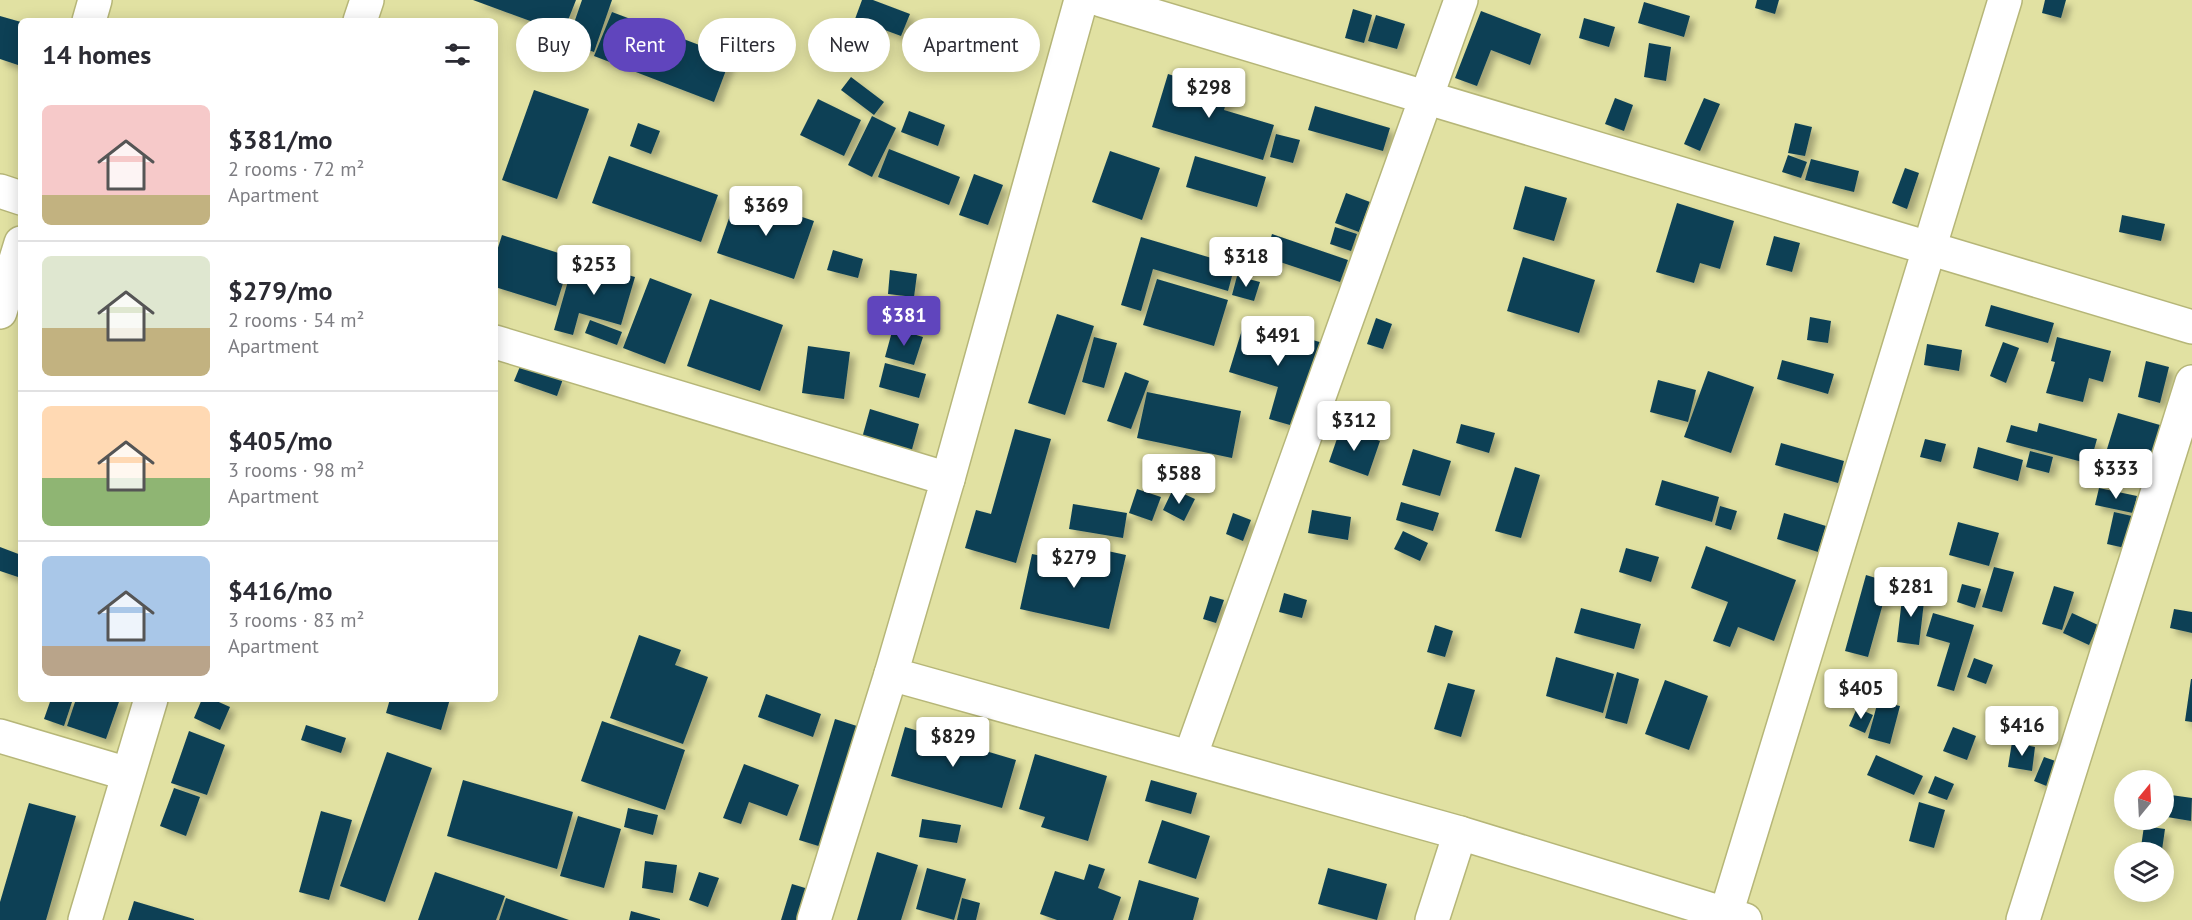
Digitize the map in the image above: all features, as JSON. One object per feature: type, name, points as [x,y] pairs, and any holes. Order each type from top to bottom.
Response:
[{"type":"street","points":[[90,18],[95,0]]},
{"type":"street","points":[[361,18],[367,0]]},
{"type":"street","points":[[814,920],[891,674],[948,480],[1081,0]]},
{"type":"street","points":[[1101,0],[2192,327]]},
{"type":"street","points":[[1190,758],[1461,0]]},
{"type":"street","points":[[891,674],[1460,833],[1736,917],[1929,248],[2005,0]]},
{"type":"street","points":[[0,191],[18,197]]},
{"type":"street","points":[[0,312],[18,253]]},
{"type":"street","points":[[498,343],[948,480]]},
{"type":"street","points":[[2023,920],[2192,382]]},
{"type":"street","points":[[85,920],[150,702]]},
{"type":"street","points":[[0,736],[128,774]]},
{"type":"street","points":[[1432,920],[1460,833]]},
{"type":"building","points":[[473,0],[576,0],[569,18],[522,18]]},
{"type":"building","points":[[582,0],[612,0],[606,18],[603,18],[603,26],[594,52],[591,51],[591,18],[576,18]]},
{"type":"building","points":[[862,0],[873,0],[910,14],[908,18],[902,18],[901,36],[890,32],[890,18],[855,18]]},
{"type":"building","points":[[1757,0],[1779,0],[1775,14],[1755,8]]},
{"type":"building","points":[[2045,0],[2066,0],[2061,18],[2042,13]]},
{"type":"building","points":[[1644,2],[1690,16],[1684,37],[1638,23]]},
{"type":"building","points":[[1353,9],[1372,15],[1364,43],[1345,38]]},
{"type":"building","points":[[1481,11],[1541,34],[1530,65],[1491,50],[1477,86],[1455,78]]},
{"type":"building","points":[[612,12],[628,18],[610,18]]},
{"type":"building","points":[[1376,15],[1405,24],[1397,49],[1368,41]]},
{"type":"building","points":[[0,16],[18,21],[18,65],[0,59]]},
{"type":"building","points":[[1584,18],[1615,27],[1609,47],[1579,38]]},
{"type":"building","points":[[603,34],[603,59],[594,56]]},
{"type":"building","points":[[686,40],[698,45],[698,72],[725,72],[714,102],[636,72],[686,72]]},
{"type":"building","points":[[1649,43],[1671,47],[1666,81],[1644,77]]},
{"type":"building","points":[[1168,74],[1229,93],[1224,110],[1274,125],[1263,160],[1152,127]]},
{"type":"building","points":[[851,77],[884,102],[874,115],[841,90]]},
{"type":"building","points":[[534,90],[589,109],[557,199],[502,180]]},
{"type":"building","points":[[1615,98],[1633,105],[1624,131],[1605,124]]},
{"type":"building","points":[[1704,98],[1720,104],[1700,151],[1684,144]]},
{"type":"building","points":[[818,99],[861,120],[844,156],[800,135]]},
{"type":"building","points":[[1315,106],[1390,128],[1383,151],[1308,130]]},
{"type":"building","points":[[909,111],[945,125],[938,146],[901,132]]},
{"type":"building","points":[[872,116],[896,128],[872,177],[848,165]]},
{"type":"building","points":[[638,123],[660,131],[651,154],[630,146]]},
{"type":"building","points":[[1795,123],[1812,127],[1805,156],[1788,153]]},
{"type":"building","points":[[1276,134],[1300,140],[1293,163],[1270,157]]},
{"type":"building","points":[[889,149],[960,177],[949,205],[878,177]]},
{"type":"building","points":[[1110,151],[1160,168],[1142,220],[1092,202]]},
{"type":"building","points":[[1788,155],[1807,162],[1801,178],[1782,172]]},
{"type":"building","points":[[609,156],[718,195],[701,242],[592,203]]},
{"type":"building","points":[[1195,156],[1266,177],[1257,207],[1186,187]]},
{"type":"building","points":[[1811,159],[1859,171],[1854,192],[1805,180]]},
{"type":"building","points":[[1905,168],[1919,173],[1907,209],[1892,203]]},
{"type":"building","points":[[974,174],[1003,185],[988,225],[959,215]]},
{"type":"building","points":[[1525,186],[1567,198],[1554,241],[1513,229]]},
{"type":"building","points":[[1346,193],[1370,202],[1359,232],[1335,223]]},
{"type":"building","points":[[737,195],[814,221],[794,279],[717,253]]},
{"type":"building","points":[[1677,203],[1734,221],[1720,269],[1700,263],[1694,283],[1656,272]]},
{"type":"building","points":[[2122,215],[2165,224],[2161,241],[2119,232]]},
{"type":"building","points":[[1335,227],[1357,234],[1351,251],[1330,244]]},
{"type":"building","points":[[1272,234],[1348,260],[1340,282],[1265,257]]},
{"type":"building","points":[[502,235],[571,257],[556,306],[498,288],[498,248]]},
{"type":"building","points":[[1774,236],[1800,243],[1792,272],[1766,265]]},
{"type":"building","points":[[1141,237],[1235,265],[1228,291],[1153,269],[1141,311],[1121,305]]},
{"type":"building","points":[[833,250],[863,259],[858,278],[827,270]]},
{"type":"building","points":[[1523,257],[1595,280],[1579,333],[1507,311]]},
{"type":"building","points":[[574,260],[635,277],[621,325],[579,313],[573,335],[554,330]]},
{"type":"building","points":[[890,270],[917,274],[914,297],[888,294]]},
{"type":"building","points":[[1237,276],[1260,282],[1254,301],[1232,295]]},
{"type":"building","points":[[650,278],[692,294],[665,364],[623,348]]},
{"type":"building","points":[[1157,279],[1228,300],[1214,346],[1143,325]]},
{"type":"building","points":[[710,299],[783,325],[760,391],[687,366]]},
{"type":"building","points":[[1991,305],[2054,323],[2048,343],[1985,326]]},
{"type":"building","points":[[1057,314],[1094,326],[1065,415],[1028,403]]},
{"type":"building","points":[[1810,317],[1831,321],[1828,343],[1807,340]]},
{"type":"building","points":[[1376,318],[1392,324],[1383,349],[1367,344]]},
{"type":"building","points":[[590,320],[622,332],[617,345],[585,333]]},
{"type":"building","points":[[1245,320],[1323,343],[1297,427],[1269,419],[1278,387],[1229,372]]},
{"type":"building","points":[[893,328],[923,337],[914,365],[885,357]]},
{"type":"building","points":[[1094,337],[1117,343],[1104,388],[1082,382]]},
{"type":"building","points":[[2057,337],[2111,351],[2103,382],[2089,378],[2083,402],[2046,393],[2055,362],[2051,361]]},
{"type":"building","points":[[2003,342],[2019,348],[2006,383],[1990,376]]},
{"type":"building","points":[[1927,344],[1962,350],[1959,371],[1924,365]]},
{"type":"building","points":[[808,346],[850,352],[844,399],[802,393]]},
{"type":"building","points":[[1782,360],[1834,374],[1828,394],[1777,379]]},
{"type":"building","points":[[2146,361],[2169,367],[2160,403],[2138,397]]},
{"type":"building","points":[[885,363],[926,374],[919,398],[879,387]]},
{"type":"building","points":[[521,364],[563,379],[557,396],[514,381]]},
{"type":"building","points":[[1708,371],[1754,387],[1731,453],[1684,437]]},
{"type":"building","points":[[1125,372],[1149,381],[1131,429],[1107,421]]},
{"type":"building","points":[[1658,380],[1696,390],[1688,422],[1650,412]]},
{"type":"building","points":[[1147,392],[1241,411],[1232,458],[1137,438]]},
{"type":"building","points":[[870,409],[919,424],[911,453],[862,438]]},
{"type":"building","points":[[2118,413],[2160,425],[2150,461],[2107,449]]},
{"type":"building","points":[[2039,423],[2097,439],[2090,464],[2006,442],[2011,425],[2037,432]]},
{"type":"building","points":[[1461,424],[1495,433],[1489,453],[1456,443]]},
{"type":"building","points":[[1341,427],[1380,441],[1368,476],[1329,462]]},
{"type":"building","points":[[1015,429],[1051,439],[1016,563],[965,548],[976,510],[991,514]]},
{"type":"building","points":[[1925,439],[1946,444],[1941,462],[1920,457]]},
{"type":"building","points":[[1781,443],[1844,461],[1838,483],[1775,465]]},
{"type":"building","points":[[1978,447],[2023,460],[2018,481],[1973,468]]},
{"type":"building","points":[[1413,449],[1451,461],[1440,496],[1402,485]]},
{"type":"building","points":[[2030,451],[2053,457],[2049,473],[2026,467]]},
{"type":"building","points":[[2114,457],[2145,462],[2142,480],[2112,475]]},
{"type":"building","points":[[1515,467],[1540,475],[1521,538],[1495,531]]},
{"type":"building","points":[[1662,480],[1719,497],[1712,522],[1655,505]]},
{"type":"building","points":[[2099,488],[2137,496],[2133,513],[2095,505]]},
{"type":"building","points":[[1137,489],[1161,497],[1152,521],[1129,513]]},
{"type":"building","points":[[1173,489],[1195,499],[1184,521],[1163,510]]},
{"type":"building","points":[[1401,502],[1439,513],[1433,531],[1396,520]]},
{"type":"building","points":[[1073,504],[1127,513],[1123,538],[1069,529]]},
{"type":"building","points":[[1720,506],[1737,511],[1731,530],[1715,525]]},
{"type":"building","points":[[1312,510],[1351,517],[1348,540],[1308,533]]},
{"type":"building","points":[[2114,512],[2132,516],[2125,548],[2107,544]]},
{"type":"building","points":[[1233,513],[1251,520],[1243,541],[1226,534]]},
{"type":"building","points":[[1784,513],[1826,526],[1818,552],[1777,539]]},
{"type":"building","points":[[1958,522],[1999,533],[1989,566],[1949,555]]},
{"type":"building","points":[[1403,531],[1428,543],[1420,561],[1394,549]]},
{"type":"building","points":[[1706,546],[1796,580],[1774,641],[1738,627],[1730,647],[1713,641],[1728,602],[1691,588]]},
{"type":"building","points":[[0,547],[18,554],[18,577],[0,571]]},
{"type":"building","points":[[1626,548],[1659,557],[1651,582],[1619,572]]},
{"type":"building","points":[[1103,550],[1126,555],[1109,629],[1020,609],[1032,554],[1099,568]]},
{"type":"building","points":[[1994,567],[2014,572],[2002,612],[1982,607]]},
{"type":"building","points":[[1866,575],[1889,582],[1868,657],[1845,651]]},
{"type":"building","points":[[1962,584],[1981,589],[1975,608],[1957,602]]},
{"type":"building","points":[[2054,586],[2074,592],[2062,630],[2042,624]]},
{"type":"building","points":[[1903,590],[1925,593],[1919,645],[1897,642]]},
{"type":"building","points":[[1284,593],[1307,600],[1302,618],[1279,612]]},
{"type":"building","points":[[1210,596],[1224,600],[1216,623],[1203,619]]},
{"type":"building","points":[[1581,608],[1641,624],[1634,649],[1574,633]]},
{"type":"building","points":[[2174,609],[2192,612],[2192,633],[2170,628]]},
{"type":"building","points":[[1933,613],[1974,625],[1954,691],[1937,686],[1950,643],[1926,636]]},
{"type":"building","points":[[2072,613],[2098,625],[2089,645],[2063,633]]},
{"type":"building","points":[[1435,625],[1453,631],[1445,657],[1427,652]]},
{"type":"building","points":[[639,635],[681,650],[675,665],[708,677],[683,744],[610,718]]},
{"type":"building","points":[[1556,657],[1614,674],[1603,713],[1546,696]]},
{"type":"building","points":[[1974,658],[1993,665],[1986,684],[1967,677]]},
{"type":"building","points":[[1617,672],[1639,679],[1627,724],[1605,718]]},
{"type":"building","points":[[2192,679],[2192,722],[2185,721]]},
{"type":"building","points":[[1665,680],[1708,696],[1689,750],[1645,734]]},
{"type":"building","points":[[1448,683],[1475,690],[1461,737],[1434,729]]},
{"type":"building","points":[[766,694],[821,714],[813,737],[758,717]]},
{"type":"building","points":[[1878,701],[1900,706],[1890,744],[1868,738]]},
{"type":"building","points":[[50,702],[72,702],[64,726],[44,719]]},
{"type":"building","points":[[75,702],[119,702],[106,739],[67,726]]},
{"type":"building","points":[[201,702],[219,702],[230,707],[220,730],[194,718]]},
{"type":"building","points":[[389,702],[449,702],[441,730],[386,713]]},
{"type":"building","points":[[1857,708],[1873,715],[1865,733],[1849,726]]},
{"type":"building","points":[[835,719],[860,727],[825,848],[799,840]]},
{"type":"building","points":[[602,721],[685,750],[665,810],[581,781]]},
{"type":"building","points":[[306,725],[346,738],[341,753],[301,740]]},
{"type":"building","points":[[905,727],[1016,760],[1002,808],[891,776]]},
{"type":"building","points":[[1953,727],[1976,736],[1967,760],[1943,751]]},
{"type":"building","points":[[189,731],[225,745],[207,795],[171,783]]},
{"type":"building","points":[[2012,742],[2035,747],[2032,771],[2008,767]]},
{"type":"building","points":[[387,752],[432,768],[385,902],[340,886]]},
{"type":"building","points":[[1035,754],[1107,776],[1088,841],[1041,827],[1045,817],[1019,809]]},
{"type":"building","points":[[1876,755],[1923,776],[1914,795],[1867,775]]},
{"type":"building","points":[[2044,757],[2064,764],[2054,789],[2034,781]]},
{"type":"building","points":[[744,764],[799,785],[787,816],[749,802],[741,824],[723,818]]},
{"type":"building","points":[[1935,776],[1954,784],[1947,800],[1928,793]]},
{"type":"building","points":[[463,780],[573,812],[557,869],[447,836]]},
{"type":"building","points":[[1151,780],[1197,793],[1191,814],[1145,801]]},
{"type":"building","points":[[174,788],[200,797],[186,836],[160,826]]},
{"type":"building","points":[[2174,795],[2192,798],[2191,821],[2174,818]]},
{"type":"building","points":[[1919,802],[1945,810],[1934,848],[1909,841]]},
{"type":"building","points":[[29,803],[76,816],[46,920],[0,920],[0,902]]},
{"type":"building","points":[[628,808],[658,815],[653,835],[624,827]]},
{"type":"building","points":[[321,811],[352,820],[329,900],[299,892]]},
{"type":"building","points":[[578,816],[621,829],[604,888],[560,876]]},
{"type":"building","points":[[922,819],[961,825],[957,843],[919,837]]},
{"type":"building","points":[[1162,820],[1210,836],[1196,879],[1148,863]]},
{"type":"building","points":[[2143,830],[2165,830],[2163,842],[2142,842]]},
{"type":"building","points":[[877,852],[918,865],[901,920],[857,920]]},
{"type":"building","points":[[645,861],[677,865],[673,893],[642,888]]},
{"type":"building","points":[[1089,864],[1105,869],[1098,888],[1121,897],[1113,920],[1057,920],[1040,914],[1055,871],[1084,880]]},
{"type":"building","points":[[927,868],[966,879],[954,920],[916,909]]},
{"type":"building","points":[[1328,868],[1387,884],[1377,920],[1318,904]]},
{"type":"building","points":[[435,872],[505,896],[496,920],[418,920]]},
{"type":"building","points":[[699,872],[719,878],[708,907],[689,900]]},
{"type":"building","points":[[1139,880],[1199,898],[1193,920],[1128,920]]},
{"type":"building","points":[[792,884],[815,891],[806,920],[781,920]]},
{"type":"building","points":[[506,898],[569,920],[499,920]]},
{"type":"building","points":[[962,898],[980,903],[976,920],[957,920]]},
{"type":"building","points":[[134,901],[194,919],[194,920],[128,920]]},
{"type":"building","points":[[631,911],[660,919],[660,920],[629,920]]}]
